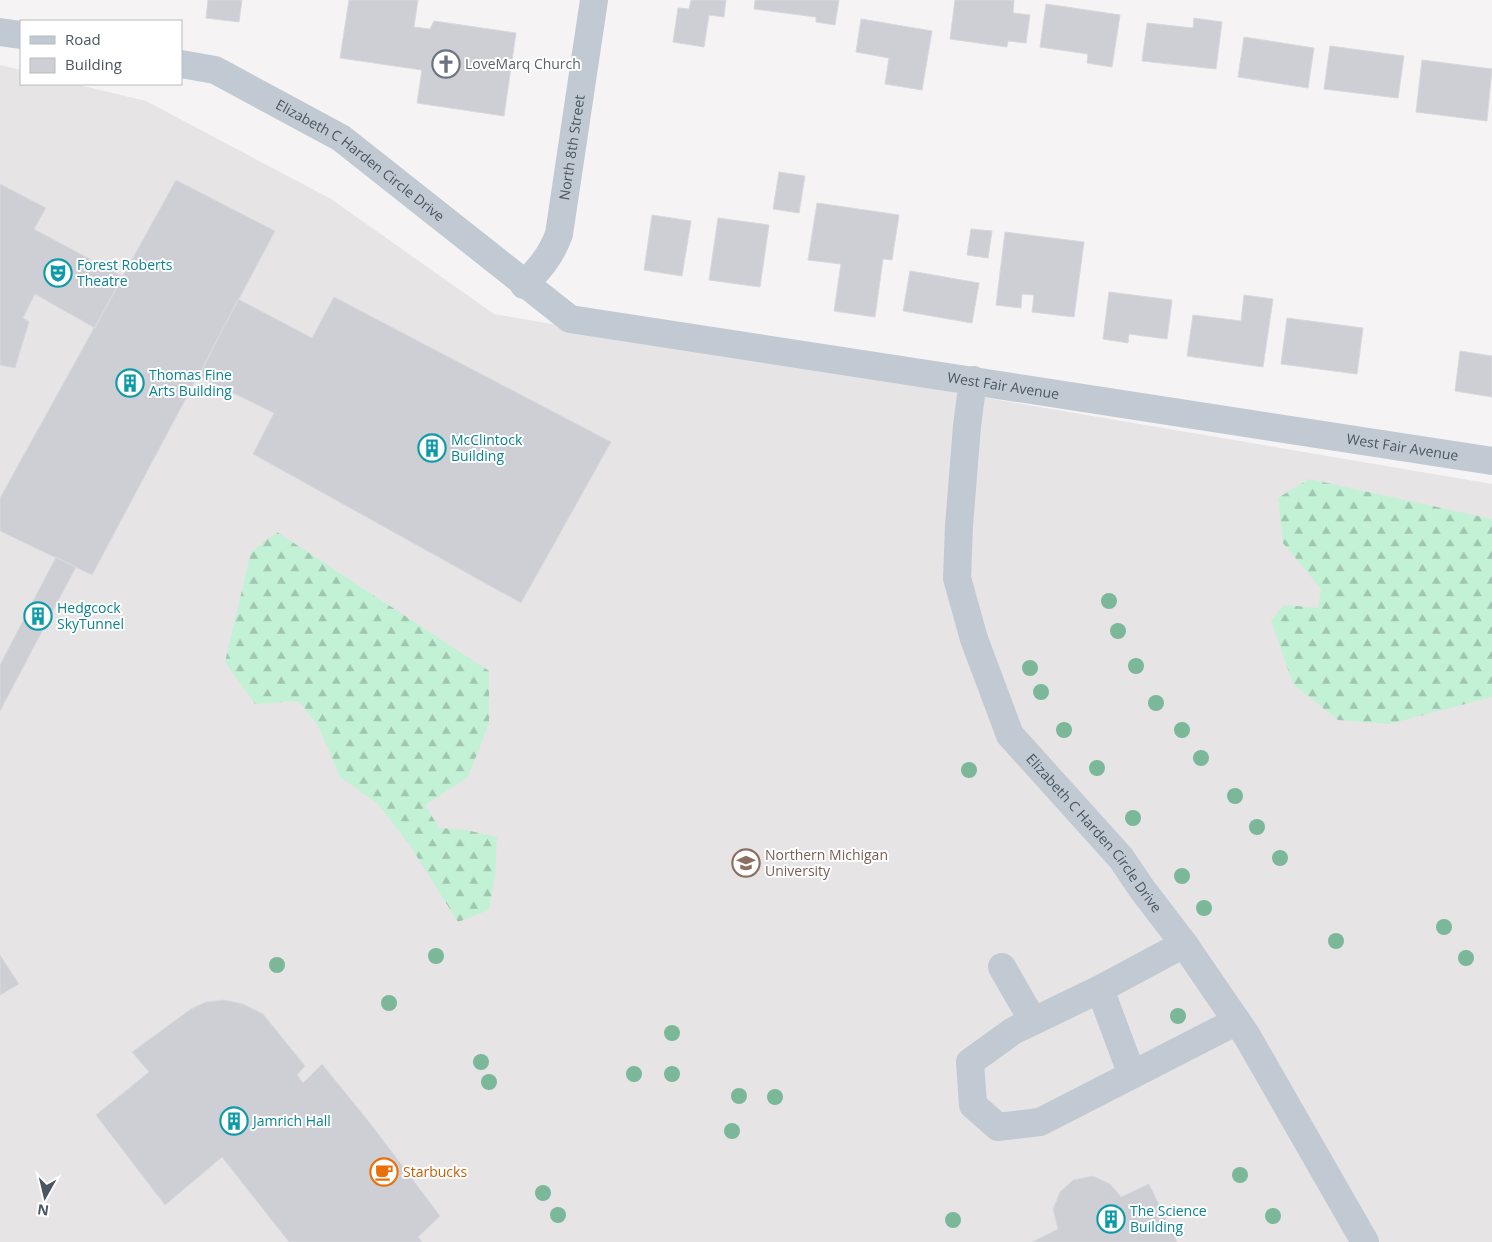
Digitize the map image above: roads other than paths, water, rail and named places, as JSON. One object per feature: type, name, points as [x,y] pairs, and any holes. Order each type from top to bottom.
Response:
[{"type":"street","name":"North 8th Street","points":[[524,285],[545,262],[553,250],[559,234],[594,0]]},
{"type":"street","points":[[0,32],[20,36]]},
{"type":"street","name":"Elizabeth C Harden Circle Drive","points":[[182,64],[215,70],[341,138],[524,285]]},
{"type":"street","name":"West Fair Avenue","points":[[524,285],[570,319],[1492,461]]},
{"type":"street","name":"Elizabeth C Harden Circle Drive","points":[[973,380],[966,435],[957,578],[974,640],[1010,734],[1121,858],[1184,944],[1252,1044],[1365,1242]]},
{"type":"street","points":[[1184,944],[1100,989],[1013,1031],[970,1062],[973,1105],[998,1126],[1040,1122],[1237,1022]]},
{"type":"street","points":[[1002,967],[1033,1021]]},
{"type":"street","points":[[1100,989],[1132,1075]]},
{"type":"place","name":"LoveMarq Church","points":[[446,64]]},
{"type":"place","name":"Forest Roberts Theatre","points":[[58,273]]},
{"type":"place","name":"Thomas Fine Arts Building","points":[[130,383]]},
{"type":"place","name":"McClintock Building","points":[[432,448]]},
{"type":"place","name":"Hedgcock SkyTunnel","points":[[38,616]]},
{"type":"place","name":"Northern Michigan University","points":[[746,863]]},
{"type":"place","name":"Jamrich Hall","points":[[234,1121]]},
{"type":"place","name":"Starbucks","points":[[384,1172]]},
{"type":"place","name":"The Science Building","points":[[1111,1219]]}]
